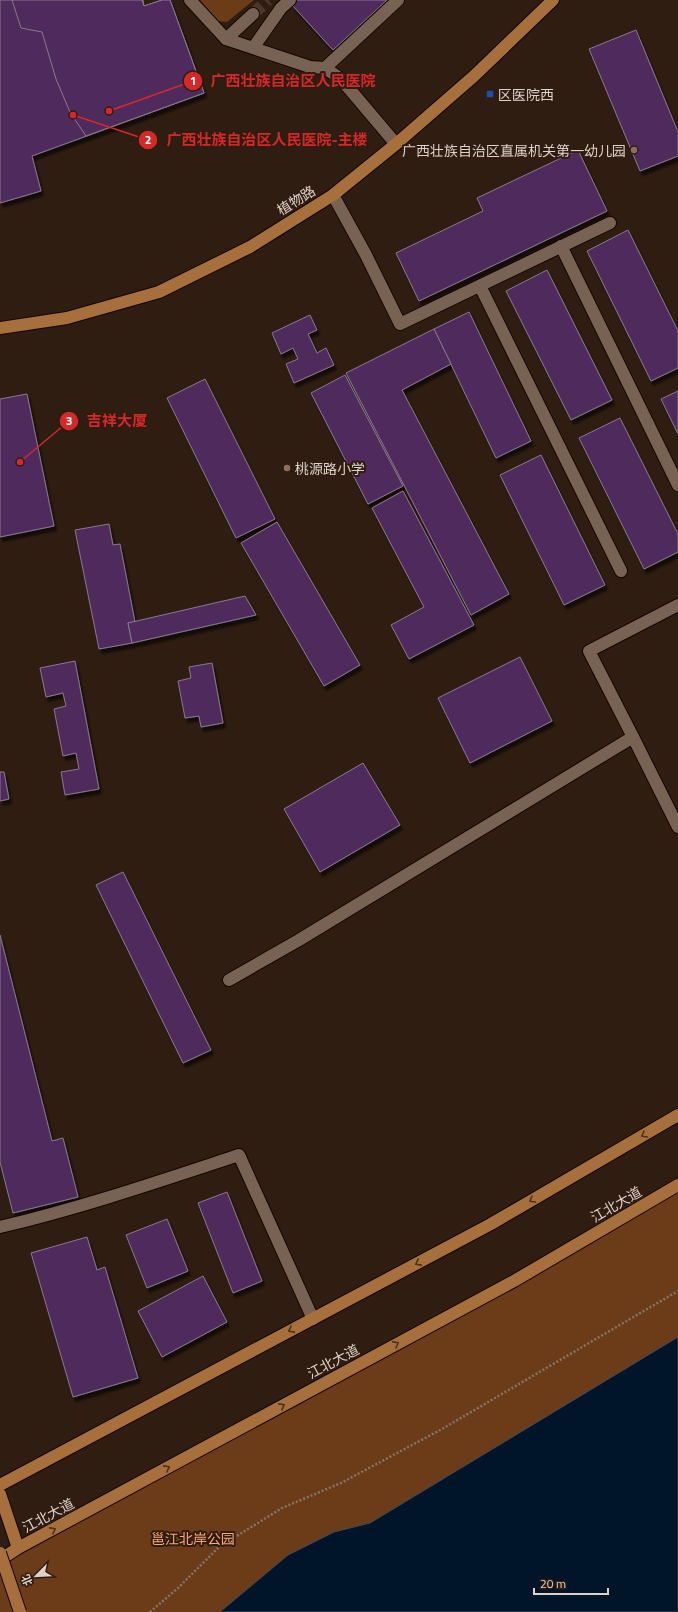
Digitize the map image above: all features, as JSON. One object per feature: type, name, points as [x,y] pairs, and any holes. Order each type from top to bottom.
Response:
[{"type":"main road","name":"植物路","points":[[0,328],[67,318],[160,292],[250,247],[333,195],[396,144],[474,76],[553,0]]},
{"type":"main road","points":[[0,1485],[491,1224],[678,1115]]},
{"type":"main road","name":"江北大道","points":[[0,1560],[18,1548],[514,1281],[678,1185]]},
{"type":"main road","points":[[0,1494],[18,1548]]},
{"type":"main road","points":[[0,1553],[20,1612]]},
{"type":"lane","points":[[190,0],[226,39],[310,67],[325,68],[341,79],[396,144]]},
{"type":"lane","points":[[253,48],[281,8],[290,0]]},
{"type":"lane","points":[[325,68],[398,0]]},
{"type":"lane","points":[[226,39],[253,14]]},
{"type":"lane","points":[[333,195],[366,255],[400,324],[610,223]]},
{"type":"lane","points":[[561,246],[678,485]]},
{"type":"lane","points":[[480,286],[621,571]]},
{"type":"lane","points":[[678,605],[589,651],[678,827]]},
{"type":"lane","points":[[229,980],[299,940],[633,737]]},
{"type":"lane","points":[[0,1227],[73,1208],[239,1155],[313,1319]]},
{"type":"path","points":[[150,1612],[178,1588],[219,1547],[282,1508],[341,1483],[442,1429],[678,1291]]},
{"type":"green space","points":[[200,0],[254,0],[227,22],[218,21]]},
{"type":"green space","name":"邕江北岸公园","points":[[678,1185],[678,1337],[370,1523],[334,1532],[288,1555],[220,1612],[0,1612],[0,1560]]},
{"type":"water","points":[[678,1337],[678,1612],[220,1612],[288,1555],[334,1532],[370,1523]]},
{"type":"building","points":[[0,0],[143,0],[144,6],[162,0],[170,0],[204,93],[32,156],[41,191],[0,203]]},
{"type":"building","points":[[12,0],[142,0],[144,6],[162,0],[170,0],[204,93],[86,136],[70,112],[56,79],[42,32],[21,28]]},
{"type":"building","points":[[297,0],[387,0],[333,50],[292,5]]},
{"type":"building","points":[[636,30],[678,132],[678,156],[640,171],[589,49]]},
{"type":"building","points":[[578,150],[607,211],[419,301],[396,253],[483,211],[477,198]]},
{"type":"building","points":[[628,230],[678,331],[678,368],[651,381],[587,251]]},
{"type":"building","points":[[547,270],[612,400],[571,420],[506,291]]},
{"type":"building","points":[[469,312],[531,441],[496,458],[434,329]]},
{"type":"building","points":[[310,315],[317,330],[308,334],[317,353],[326,348],[334,365],[294,383],[286,364],[298,359],[293,348],[281,354],[272,333]]},
{"type":"building","points":[[434,329],[451,364],[402,390],[509,594],[471,615],[346,373]]},
{"type":"building","points":[[345,375],[403,486],[368,504],[311,393]]},
{"type":"building","points":[[205,379],[275,519],[236,538],[167,398]]},
{"type":"building","points":[[678,391],[678,434],[661,399]]},
{"type":"building","points":[[27,394],[54,526],[0,537],[0,399]]},
{"type":"building","points":[[620,418],[678,534],[678,552],[644,569],[579,438]]},
{"type":"building","points":[[541,455],[605,585],[564,605],[500,475]]},
{"type":"building","points":[[403,491],[474,625],[409,659],[391,625],[424,607],[372,508]]},
{"type":"building","points":[[277,522],[360,665],[324,686],[241,543]]},
{"type":"building","points":[[109,524],[113,545],[120,544],[135,622],[128,623],[132,643],[99,649],[75,530]]},
{"type":"building","points":[[245,596],[256,615],[132,643],[128,623]]},
{"type":"building","points":[[520,657],[552,721],[470,763],[438,698]]},
{"type":"building","points":[[75,661],[99,789],[65,795],[61,772],[79,769],[76,753],[63,756],[54,709],[66,706],[63,693],[46,697],[40,668]]},
{"type":"building","points":[[212,663],[223,723],[201,727],[199,716],[185,718],[178,681],[191,678],[189,667]]},
{"type":"building","points":[[363,763],[400,825],[320,872],[284,809]]},
{"type":"building","points":[[0,772],[4,772],[9,799],[0,801]]},
{"type":"building","points":[[123,872],[211,1050],[183,1063],[96,885]]},
{"type":"building","points":[[0,935],[52,1141],[63,1138],[78,1197],[13,1213],[0,1162]]},
{"type":"building","points":[[227,1192],[262,1281],[233,1293],[198,1203]]},
{"type":"building","points":[[167,1219],[188,1271],[147,1288],[126,1235]]},
{"type":"building","points":[[87,1237],[97,1270],[105,1267],[138,1378],[73,1397],[31,1253]]},
{"type":"building","points":[[203,1276],[227,1322],[162,1357],[138,1311]]},
{"type":"tunnel","points":[[253,14],[268,0]]},
{"type":"place","name":"区医院西","points":[[490,94]]},
{"type":"place","name":"广西壮族自治区人民医院","points":[[109,111]]},
{"type":"place","name":"广西壮族自治区人民医院-主楼","points":[[73,115]]},
{"type":"place","name":"广西壮族自治区直属机关第一幼儿园","points":[[634,150]]},
{"type":"place","name":"吉祥大厦","points":[[20,462]]},
{"type":"place","name":"桃源路小学","points":[[287,468]]}]
